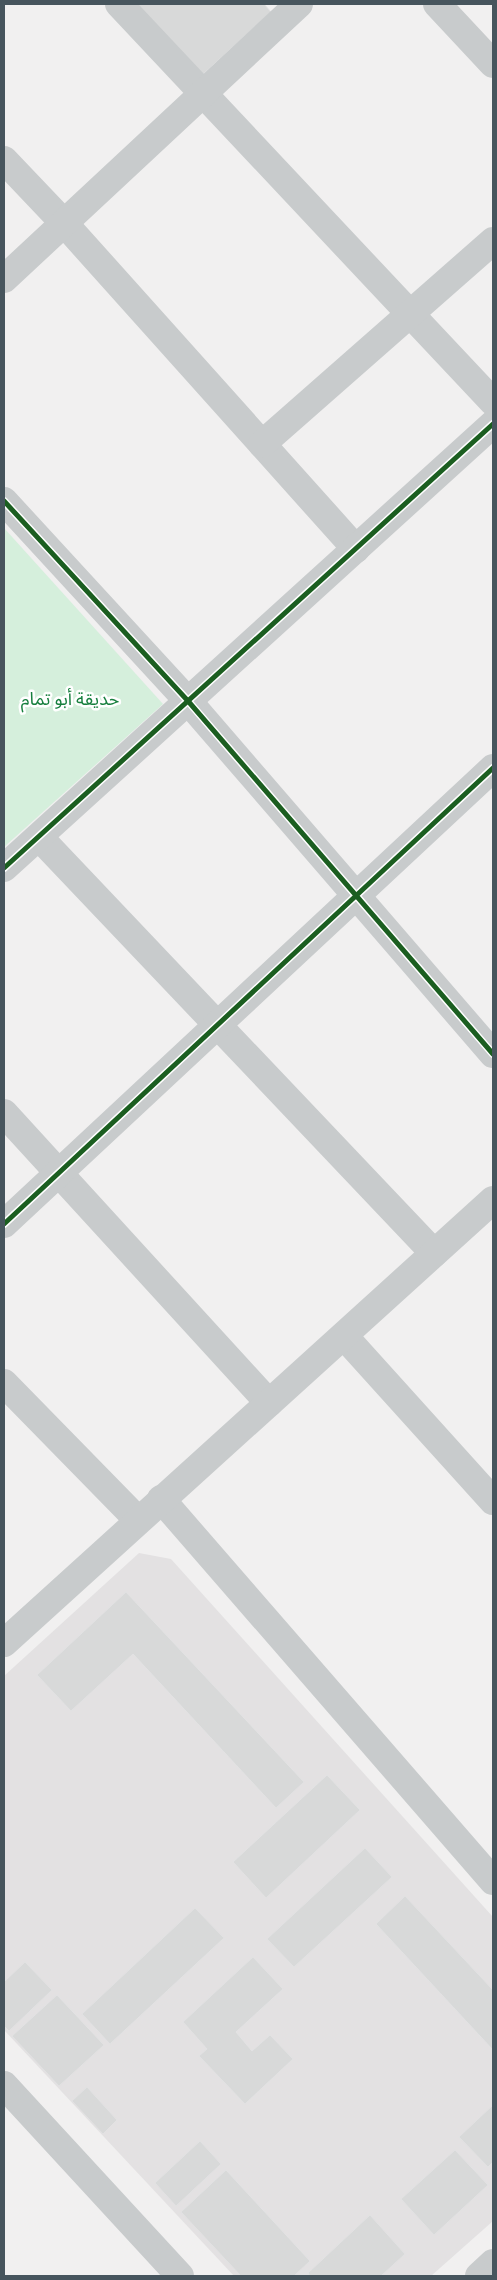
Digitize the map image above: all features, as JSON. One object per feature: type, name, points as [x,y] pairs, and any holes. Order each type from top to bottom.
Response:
[{"type":"street","points":[[118,4],[493,402]]},
{"type":"street","points":[[4,279],[299,4]]},
{"type":"street","points":[[437,4],[493,64]]},
{"type":"street","points":[[4,160],[64,223],[356,549]]},
{"type":"street","points":[[262,444],[493,241]]},
{"type":"street","points":[[4,868],[493,424]]},
{"type":"street","points":[[4,501],[188,701],[493,1054]]},
{"type":"street","points":[[4,1224],[493,768]]},
{"type":"street","points":[[39,837],[434,1254]]},
{"type":"street","points":[[4,1113],[269,1403]]},
{"type":"street","points":[[4,1643],[493,1200]]},
{"type":"street","points":[[344,1336],[493,1501]]},
{"type":"street","points":[[4,1383],[138,1520]]},
{"type":"street","points":[[161,1499],[493,1881]]},
{"type":"street","points":[[4,2085],[180,2276]]},
{"type":"street","points":[[479,2276],[493,2263]]},
{"type":"shaded area","points":[[139,1553],[171,1559],[493,1917],[493,2221],[431,2276],[234,2276],[4,2030],[4,1676]]},
{"type":"green space","name":"حديقة أبو تمام","points":[[4,528],[163,704],[4,847]]},
{"type":"building","points":[[139,4],[264,4],[271,12],[199,78],[134,8]]},
{"type":"building","points":[[126,1592],[304,1782],[276,1808],[133,1654],[71,1711],[37,1675]]},
{"type":"building","points":[[327,1775],[360,1810],[266,1898],[233,1862]]},
{"type":"building","points":[[365,1848],[392,1877],[294,1967],[267,1939]]},
{"type":"building","points":[[405,1896],[493,1990],[493,2050],[376,1924]]},
{"type":"building","points":[[195,1908],[224,1938],[110,2044],[82,2014]]},
{"type":"building","points":[[253,1957],[283,1989],[236,2032],[252,2051],[270,2035],[293,2059],[245,2104],[199,2056],[207,2049],[183,2022]]},
{"type":"building","points":[[25,1962],[52,1990],[9,2031],[4,2026],[4,1982]]},
{"type":"building","points":[[57,1995],[104,2045],[59,2086],[12,2036]]},
{"type":"building","points":[[87,2087],[117,2120],[103,2134],[72,2101]]},
{"type":"building","points":[[493,2105],[493,2162],[488,2167],[459,2137]]},
{"type":"building","points":[[200,2141],[221,2164],[176,2206],[155,2183]]},
{"type":"building","points":[[455,2150],[488,2185],[434,2235],[401,2199]]},
{"type":"building","points":[[226,2170],[310,2261],[294,2276],[241,2276],[181,2212]]},
{"type":"building","points":[[370,2215],[405,2254],[381,2276],[310,2276],[308,2273]]},
{"type":"cycle path","points":[[4,868],[493,424]]},
{"type":"cycle path","points":[[4,501],[188,701],[493,1054]]},
{"type":"cycle path","points":[[4,1224],[493,768]]}]
